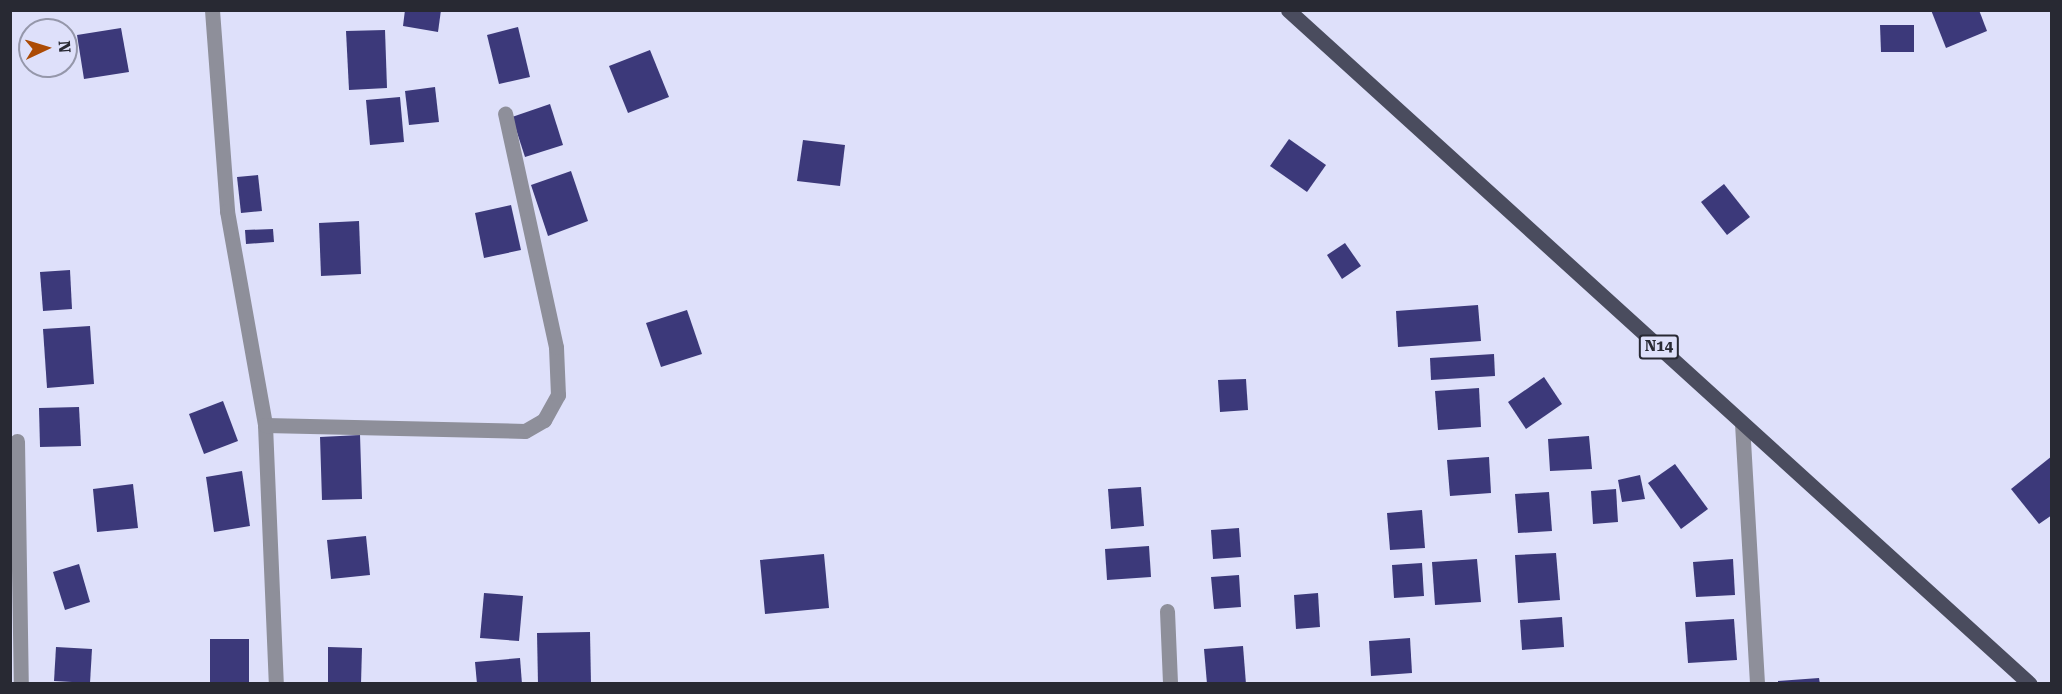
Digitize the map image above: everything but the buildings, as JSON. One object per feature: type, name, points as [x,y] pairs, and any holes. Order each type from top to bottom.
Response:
[{"type":"main road","name":"N14","points":[[1288,10],[2030,684]]},
{"type":"street","points":[[212,10],[227,211],[265,425],[276,684]]},
{"type":"street","points":[[265,425],[525,431],[544,420],[558,395],[556,347],[505,114]]},
{"type":"street","points":[[1742,423],[1758,684]]},
{"type":"street","points":[[17,441],[21,684]]},
{"type":"street","points":[[1167,611],[1170,684]]}]
